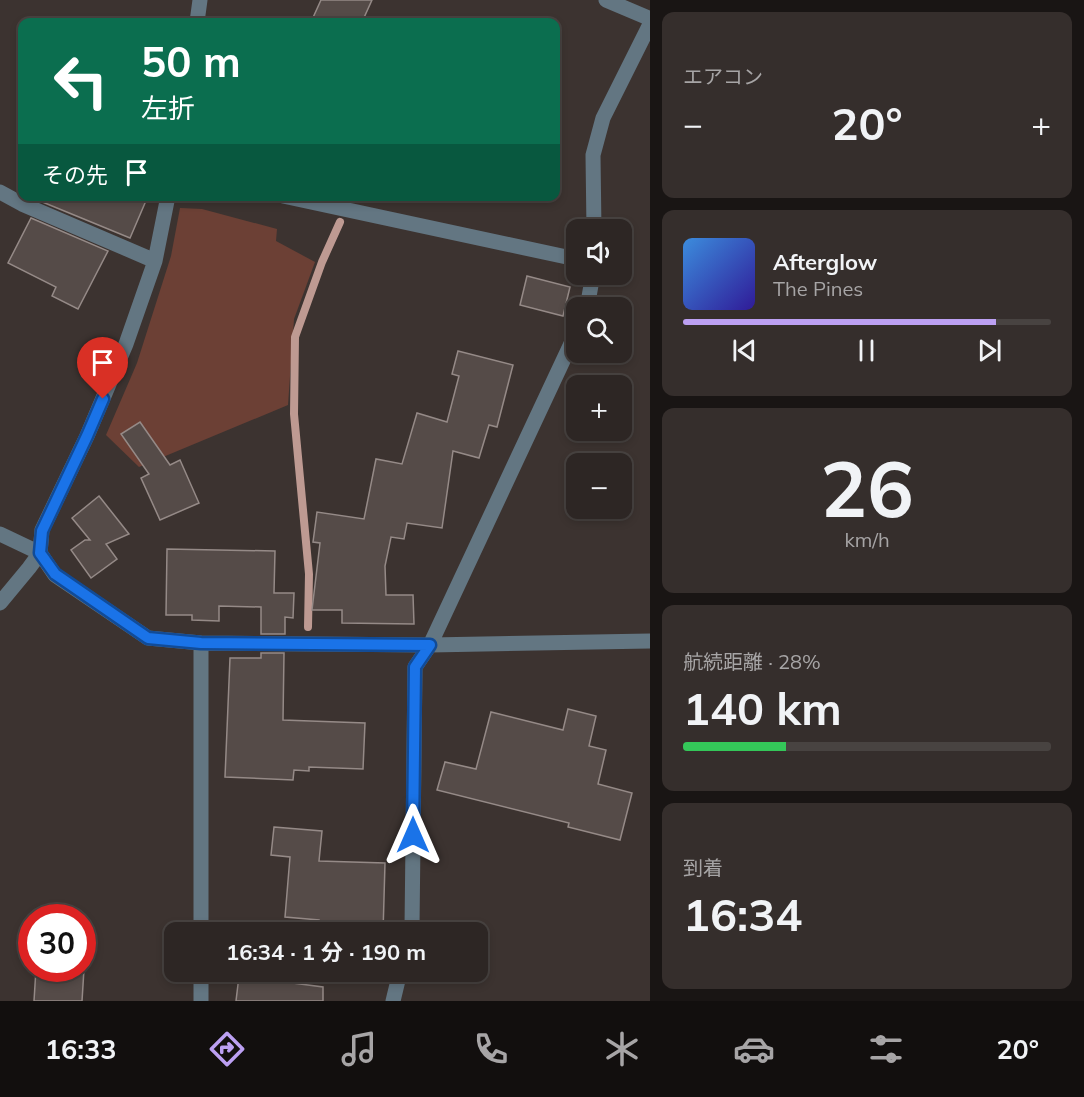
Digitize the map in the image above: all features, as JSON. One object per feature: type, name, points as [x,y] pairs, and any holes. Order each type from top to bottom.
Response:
[{"type":"street","points":[[198,18],[200,0]]},
{"type":"street","points":[[606,0],[650,21]]},
{"type":"street","points":[[594,219],[593,155],[603,118],[650,23]]},
{"type":"street","points":[[0,192],[22,204],[155,261]]},
{"type":"street","points":[[0,603],[40,553],[42,531],[87,436],[126,344],[155,261],[167,201]]},
{"type":"street","points":[[305,201],[566,257]]},
{"type":"street","points":[[412,922],[415,667],[430,645],[566,354]]},
{"type":"street","points":[[0,534],[40,553],[55,574],[148,638],[201,643],[430,645],[650,641]]},
{"type":"street","points":[[201,643],[201,922]]},
{"type":"street","points":[[201,982],[201,1001]]},
{"type":"street","points":[[393,1001],[398,982]]},
{"type":"shaded area","points":[[180,208],[202,209],[277,229],[276,241],[315,262],[294,319],[288,405],[139,467],[106,435],[137,363],[171,256]]},
{"type":"building","points":[[321,0],[372,0],[364,18],[313,18]]},
{"type":"building","points":[[40,201],[146,201],[130,238]]},
{"type":"building","points":[[31,218],[108,251],[78,309],[52,296],[56,287],[8,263]]},
{"type":"building","points":[[527,276],[570,287],[563,316],[520,305]]},
{"type":"building","points":[[458,351],[513,365],[497,427],[489,425],[479,458],[453,451],[442,528],[407,523],[404,539],[391,537],[385,566],[386,595],[413,595],[414,624],[342,623],[342,610],[312,610],[320,543],[313,542],[317,512],[364,519],[376,459],[402,464],[417,413],[447,422],[459,376],[452,374]]},
{"type":"building","points":[[140,422],[170,465],[180,460],[199,503],[160,520],[141,478],[149,474],[121,434]]},
{"type":"building","points":[[99,496],[129,534],[106,544],[117,559],[91,578],[71,550],[85,540],[90,540],[72,518]]},
{"type":"building","points":[[167,549],[275,551],[274,593],[294,593],[293,618],[285,617],[285,634],[261,634],[261,607],[219,606],[219,621],[192,620],[192,615],[166,615]]},
{"type":"building","points":[[261,653],[284,653],[283,720],[365,723],[363,769],[309,767],[309,771],[294,770],[293,780],[225,777],[230,658],[261,658]]},
{"type":"building","points":[[568,709],[596,716],[589,746],[606,750],[598,784],[632,793],[620,840],[568,827],[569,823],[437,790],[445,762],[476,769],[491,712],[563,730]]},
{"type":"building","points":[[274,827],[322,831],[319,861],[385,863],[383,922],[319,922],[319,920],[285,917],[290,857],[271,855]]},
{"type":"building","points":[[35,982],[83,982],[82,1001],[34,1001]]},
{"type":"building","points":[[238,982],[285,982],[323,987],[323,1001],[236,1001]]},
{"type":"waterway","points":[[308,627],[309,574],[294,414],[295,337],[322,262],[340,222]]},
{"type":"route","points":[[103,399],[42,531],[40,553],[55,574],[148,638],[201,643],[430,645],[415,667],[413,835]]}]
